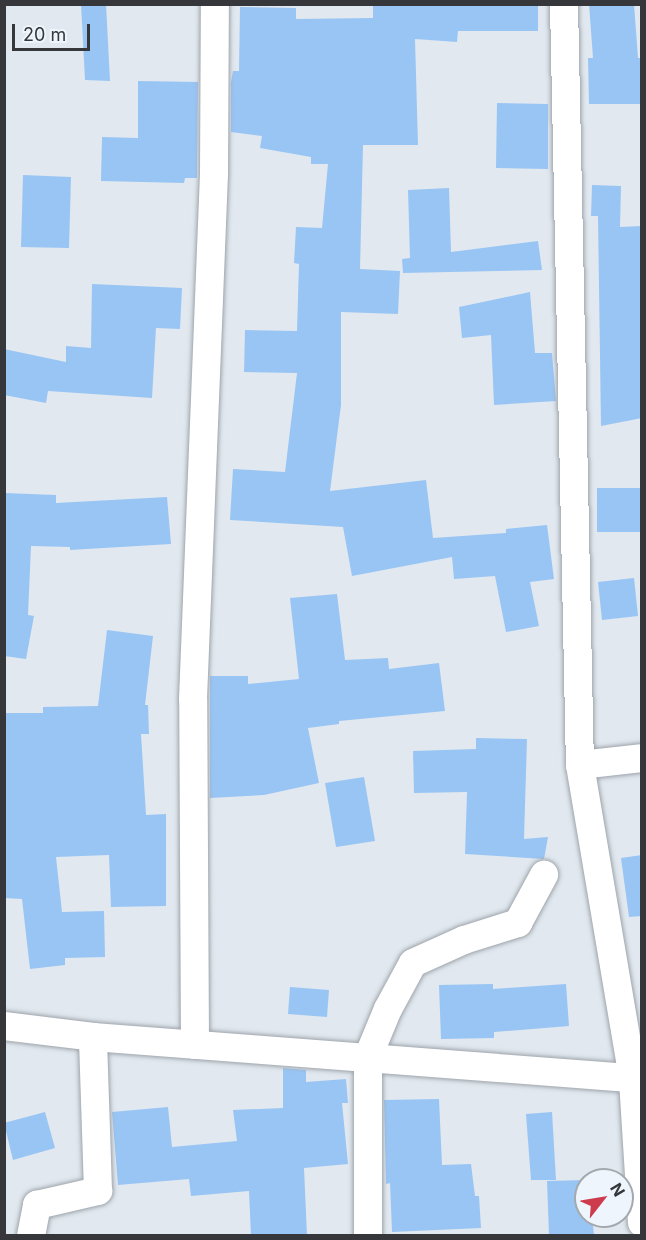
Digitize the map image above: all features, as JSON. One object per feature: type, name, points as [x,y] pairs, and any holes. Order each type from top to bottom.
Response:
[{"type":"street","points":[[564,4],[580,765],[637,1080],[642,1223]]},
{"type":"street","points":[[195,1045],[194,699],[214,174],[215,5]]},
{"type":"street","points":[[580,765],[642,758]]},
{"type":"street","points":[[368,1236],[368,1056],[388,1009],[413,963],[464,940],[518,923],[544,875]]},
{"type":"street","points":[[4,1026],[93,1037],[368,1056],[637,1080]]},
{"type":"street","points":[[31,1236],[37,1205],[98,1191],[93,1037]]},
{"type":"building","points":[[81,4],[106,4],[110,81],[85,80]]},
{"type":"building","points":[[373,4],[538,4],[538,31],[458,31],[457,42],[415,39],[418,145],[363,145],[360,269],[400,271],[398,314],[341,312],[341,405],[330,491],[426,480],[433,538],[506,533],[506,529],[547,525],[554,579],[530,582],[539,626],[506,632],[495,576],[454,579],[452,557],[352,576],[343,527],[230,520],[233,469],[285,472],[297,373],[244,372],[245,330],[297,331],[299,264],[294,263],[296,227],[322,228],[328,164],[311,164],[311,157],[260,148],[262,136],[231,132],[231,82],[233,71],[239,71],[240,7],[296,8],[296,19],[373,18]]},
{"type":"building","points":[[589,4],[634,4],[638,58],[642,58],[642,104],[589,104],[588,58],[593,58]]},
{"type":"building","points":[[138,81],[198,82],[197,178],[185,178],[184,183],[101,181],[102,137],[138,138]]},
{"type":"building","points":[[497,103],[548,104],[548,169],[496,168]]},
{"type":"building","points":[[23,175],[71,177],[69,248],[21,247]]},
{"type":"building","points":[[592,185],[621,186],[620,227],[642,226],[642,418],[601,426],[598,216],[591,216]]},
{"type":"building","points":[[449,188],[451,252],[538,241],[542,270],[403,273],[402,259],[410,258],[408,190]]},
{"type":"building","points":[[92,284],[182,288],[180,329],[156,328],[152,398],[48,391],[46,403],[4,395],[4,349],[66,362],[66,346],[91,348]]},
{"type":"building","points":[[530,292],[535,353],[552,353],[556,401],[494,405],[491,335],[462,338],[459,307]]},
{"type":"building","points":[[597,488],[642,488],[642,532],[597,532]]},
{"type":"building","points":[[4,493],[56,495],[56,503],[167,497],[171,544],[70,550],[70,547],[31,546],[28,615],[34,616],[26,659],[4,656]]},
{"type":"building","points":[[634,578],[638,616],[602,620],[598,582]]},
{"type":"building","points":[[337,594],[345,660],[388,658],[389,669],[439,663],[445,711],[339,721],[339,724],[308,728],[319,783],[264,795],[210,798],[210,676],[248,676],[248,684],[299,679],[290,598]]},
{"type":"building","points":[[107,630],[153,636],[145,705],[148,705],[149,734],[141,734],[146,815],[166,814],[166,906],[111,907],[109,855],[56,857],[62,912],[104,911],[105,957],[65,958],[65,965],[30,969],[22,899],[4,898],[4,713],[43,713],[43,707],[98,706]]},
{"type":"building","points":[[476,738],[527,739],[524,839],[548,837],[544,859],[465,854],[467,792],[414,793],[413,751],[476,749]]},
{"type":"building","points":[[364,777],[375,841],[336,847],[325,783]]},
{"type":"building","points":[[642,855],[642,916],[629,917],[621,858]]},
{"type":"building","points":[[493,984],[493,989],[566,984],[569,1026],[494,1032],[494,1038],[441,1039],[439,985]]},
{"type":"building","points":[[290,987],[329,990],[327,1017],[288,1014]]},
{"type":"building","points":[[283,1068],[306,1070],[306,1082],[346,1079],[348,1103],[342,1103],[348,1164],[304,1168],[307,1236],[251,1236],[249,1191],[191,1196],[189,1179],[118,1185],[112,1112],[168,1107],[172,1147],[237,1141],[233,1110],[283,1108]]},
{"type":"building","points":[[439,1099],[442,1165],[471,1164],[475,1196],[479,1196],[481,1228],[392,1232],[390,1183],[386,1184],[384,1100]]},
{"type":"building","points":[[45,1112],[55,1148],[13,1160],[4,1123]]},
{"type":"building","points":[[552,1112],[556,1180],[531,1180],[526,1114]]},
{"type":"building","points":[[574,1180],[574,1228],[593,1228],[594,1236],[549,1236],[547,1181]]}]
